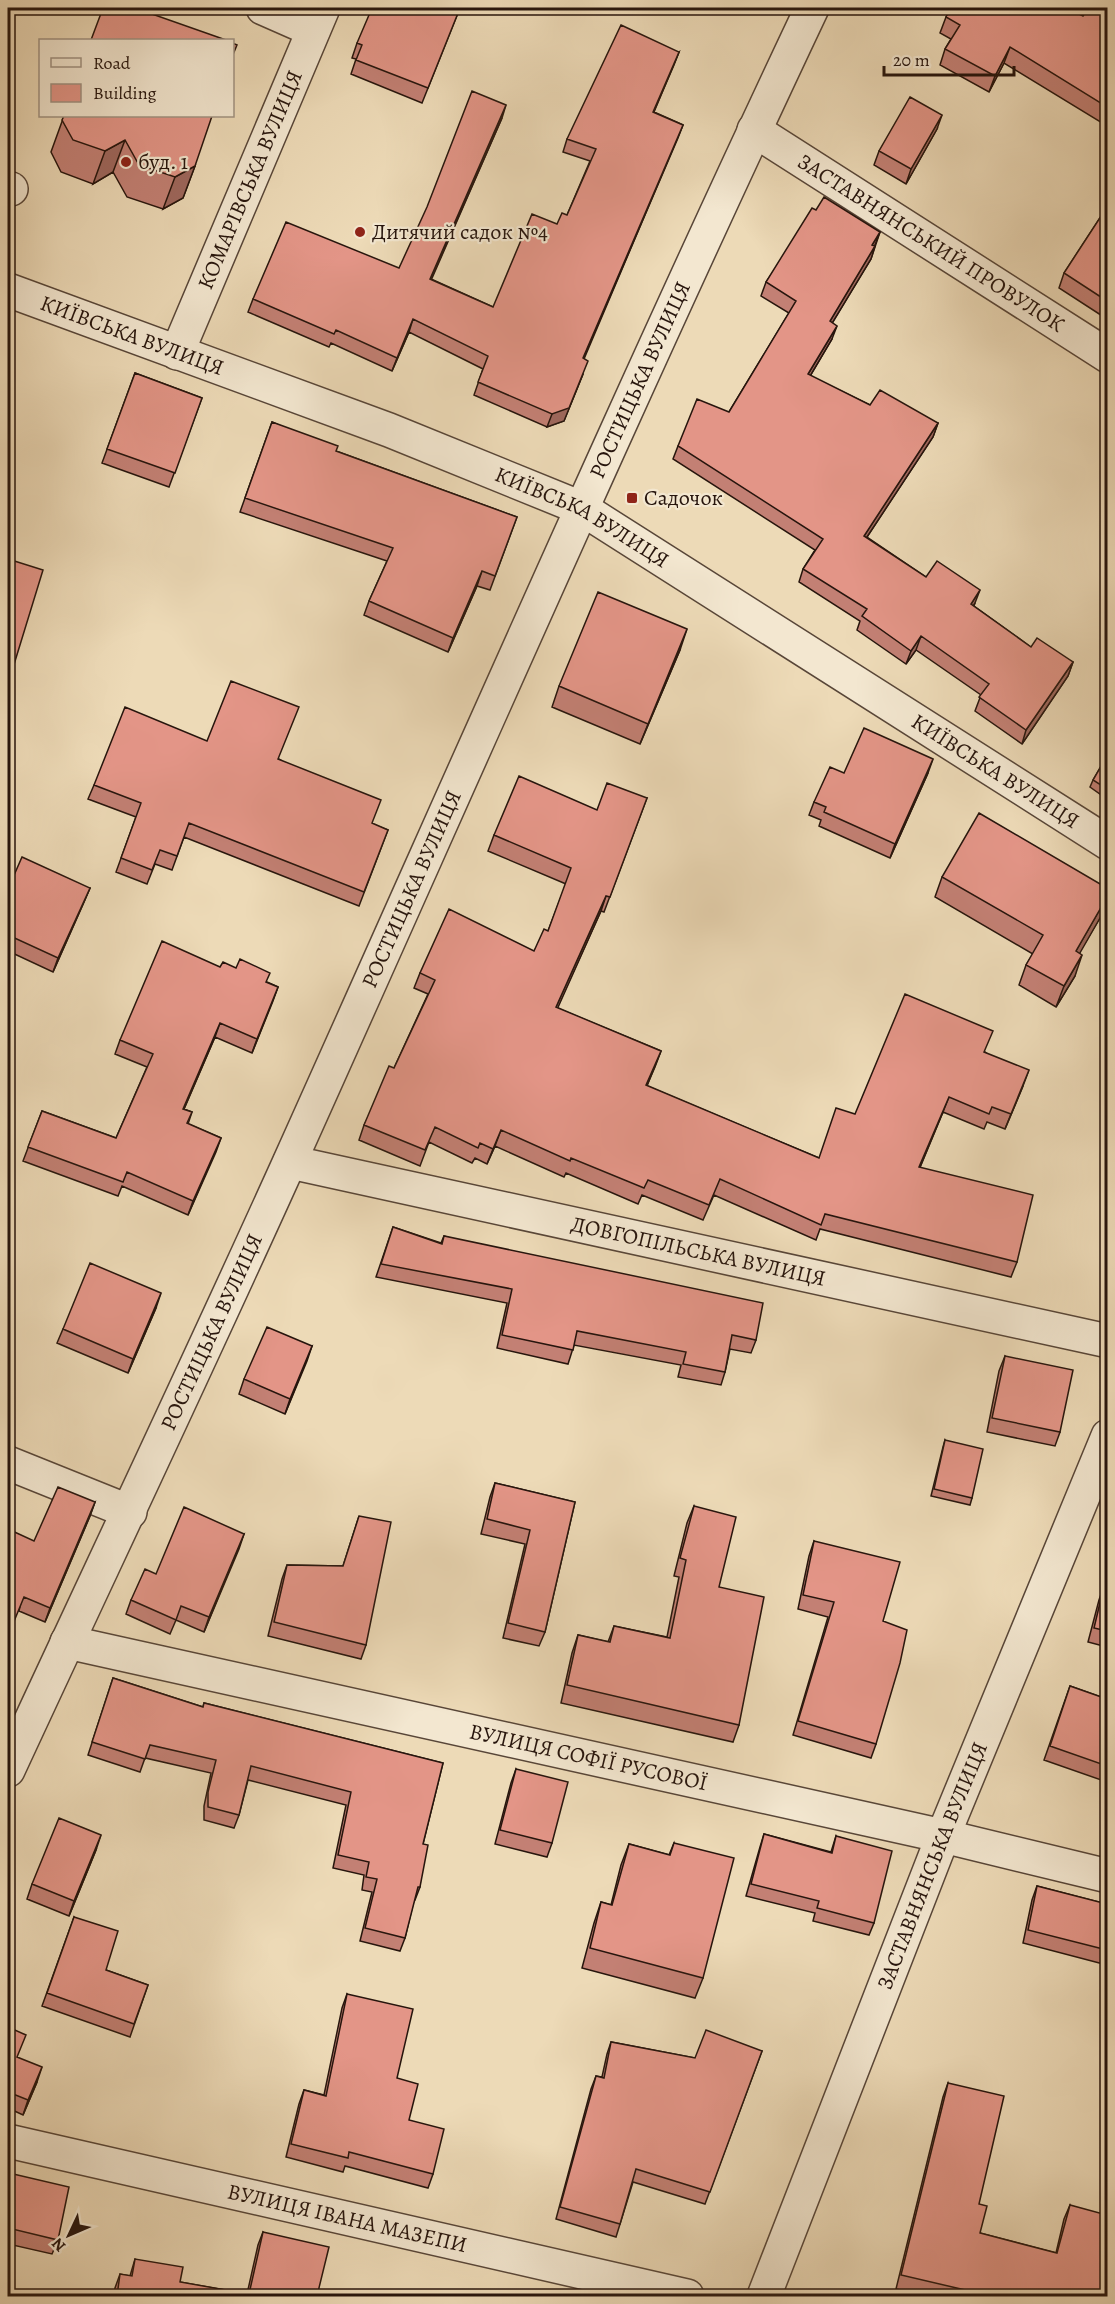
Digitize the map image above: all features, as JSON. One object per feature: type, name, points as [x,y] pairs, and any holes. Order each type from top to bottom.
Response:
[{"type":"street","points":[[263,8],[318,19]]},
{"type":"street","name":"РОСТИЦЬКА ВУЛИЦЯ","points":[[8,1770],[130,1512],[290,1162],[581,508],[812,8]]},
{"type":"street","name":"КОМАРІВСЬКА ВУЛИЦЯ","points":[[177,353],[318,19]]},
{"type":"street","name":"ЗАСТАВНЯНСЬКИЙ ПРОВУЛОК","points":[[754,130],[1107,356]]},
{"type":"street","name":"КИЇВСЬКА ВУЛИЦЯ","points":[[8,290],[389,430],[581,508],[1107,843]]},
{"type":"street","name":"ДОВГОПІЛЬСЬКА ВУЛИЦЯ","points":[[290,1162],[1107,1341]]},
{"type":"street","name":"ЗАСТАВНЯНСЬКА ВУЛИЦЯ","points":[[764,2296],[943,1836],[1107,1436]]},
{"type":"street","points":[[8,1463],[130,1512]]},
{"type":"street","name":"ВУЛИЦЯ СОФІЇ РУСОВОЇ","points":[[67,1642],[943,1836],[1107,1876]]},
{"type":"street","name":"ВУЛИЦЯ ІВАНА МАЗЕПИ","points":[[8,2141],[687,2296]]},
{"type":"building","points":[[103,8],[135,8],[223,39],[91,39]]},
{"type":"building","points":[[372,8],[460,8],[428,88],[356,60],[362,45],[357,43]]},
{"type":"building","points":[[951,8],[1067,8],[1083,16],[1088,8],[1107,8],[1107,107],[1010,47],[995,76],[945,49],[960,25],[946,17]]},
{"type":"building","points":[[621,25],[679,52],[653,112],[683,125],[583,358],[588,361],[569,408],[552,414],[478,382],[488,356],[413,319],[397,358],[336,330],[334,334],[253,299],[286,222],[399,268],[427,207],[472,91],[506,105],[430,279],[493,307],[532,214],[557,224],[562,213],[567,215],[596,149],[567,139]]},
{"type":"building","points":[[910,97],[942,115],[911,169],[879,151]]},
{"type":"building","points":[[64,117],[212,117],[195,166],[175,177],[139,165],[125,140],[105,151],[73,140],[62,120]]},
{"type":"building","points":[[824,197],[880,232],[872,245],[875,246],[830,321],[837,326],[808,374],[870,405],[880,390],[938,423],[864,536],[926,577],[937,561],[980,590],[971,604],[1031,647],[1037,638],[1073,662],[1026,730],[979,697],[989,684],[921,636],[911,651],[862,616],[867,609],[803,569],[823,539],[678,446],[697,399],[729,412],[796,301],[766,282],[812,208],[816,210]]},
{"type":"building","points":[[1107,207],[1107,301],[1064,273]]},
{"type":"building","points":[[135,373],[202,398],[175,473],[107,449]]},
{"type":"building","points":[[272,422],[338,446],[336,451],[517,517],[495,576],[482,571],[453,638],[369,601],[393,548],[245,498]]},
{"type":"building","points":[[8,559],[43,570],[8,684]]},
{"type":"building","points":[[598,592],[687,629],[648,724],[559,686]]},
{"type":"building","points":[[231,681],[299,707],[278,759],[381,800],[372,823],[388,830],[364,892],[189,823],[177,856],[160,850],[152,870],[121,858],[141,803],[94,785],[125,707],[207,741]]},
{"type":"building","points":[[864,728],[933,759],[895,844],[824,812],[826,807],[814,802],[830,767],[844,773]]},
{"type":"building","points":[[1107,756],[1107,789],[1093,780]]},
{"type":"building","points":[[519,776],[597,810],[607,783],[647,798],[610,897],[606,896],[556,1007],[661,1051],[646,1085],[819,1158],[836,1108],[855,1114],[905,994],[993,1031],[984,1052],[1029,1070],[1011,1114],[992,1107],[989,1114],[949,1097],[919,1167],[1033,1195],[1017,1262],[825,1214],[821,1225],[720,1179],[709,1205],[648,1180],[644,1188],[571,1158],[570,1161],[501,1130],[493,1149],[480,1143],[478,1148],[435,1127],[425,1150],[364,1125],[389,1066],[394,1068],[435,980],[420,973],[449,909],[534,951],[544,929],[548,931],[571,868],[494,835]]},
{"type":"building","points":[[979,813],[1107,888],[1107,897],[1076,951],[1082,955],[1064,986],[1026,965],[1043,935],[942,877]]},
{"type":"building","points":[[22,857],[90,888],[58,958],[8,935],[8,889]]},
{"type":"building","points":[[162,941],[220,967],[223,962],[236,968],[240,959],[270,973],[266,982],[278,987],[257,1039],[220,1023],[183,1109],[192,1112],[187,1123],[221,1138],[193,1201],[127,1172],[123,1182],[28,1147],[42,1111],[116,1138],[153,1054],[120,1040]]},
{"type":"building","points":[[393,1227],[442,1244],[444,1236],[763,1303],[756,1340],[732,1335],[725,1372],[683,1364],[686,1352],[577,1331],[573,1350],[502,1335],[512,1289],[381,1264]]},
{"type":"building","points":[[90,1263],[161,1293],[133,1359],[63,1329]]},
{"type":"building","points":[[267,1327],[312,1346],[290,1399],[244,1379]]},
{"type":"building","points":[[1005,1356],[1073,1370],[1060,1432],[992,1418]]},
{"type":"building","points":[[945,1440],[983,1449],[972,1498],[934,1489]]},
{"type":"building","points":[[495,1483],[575,1502],[545,1632],[508,1623],[530,1530],[487,1519]]},
{"type":"building","points":[[58,1487],[95,1502],[50,1608],[24,1597],[8,1636],[8,1529],[34,1541]]},
{"type":"building","points":[[694,1506],[736,1517],[719,1587],[764,1597],[739,1725],[567,1685],[578,1635],[610,1642],[614,1626],[670,1638],[686,1560],[680,1558]]},
{"type":"building","points":[[184,1507],[244,1534],[209,1617],[181,1606],[176,1620],[131,1600],[145,1569],[156,1574]]},
{"type":"building","points":[[359,1516],[391,1522],[366,1645],[274,1622],[287,1565],[343,1566]]},
{"type":"building","points":[[814,1541],[900,1562],[883,1621],[907,1630],[900,1663],[876,1744],[798,1721],[834,1602],[803,1595]]},
{"type":"building","points":[[1104,1586],[1107,1587],[1107,1631],[1094,1628]]},
{"type":"building","points":[[113,1678],[203,1707],[204,1703],[443,1763],[423,1844],[428,1845],[420,1887],[418,1887],[405,1938],[365,1928],[377,1879],[366,1877],[369,1862],[338,1855],[351,1792],[251,1766],[239,1815],[208,1807],[208,1792],[216,1760],[150,1745],[145,1759],[92,1742]]},
{"type":"building","points":[[1070,1686],[1107,1699],[1107,1766],[1050,1746]]},
{"type":"building","points":[[516,1769],[568,1782],[552,1843],[500,1830]]},
{"type":"building","points":[[59,1818],[101,1835],[74,1901],[32,1884]]},
{"type":"building","points":[[764,1834],[832,1853],[836,1836],[892,1851],[874,1923],[817,1908],[819,1901],[751,1884]]},
{"type":"building","points":[[674,1843],[734,1858],[703,1978],[590,1948],[601,1902],[612,1905],[629,1844],[670,1855]]},
{"type":"building","points":[[1037,1886],[1107,1904],[1107,1950],[1028,1930]]},
{"type":"building","points":[[74,1917],[118,1931],[106,1970],[148,1985],[134,2024],[47,1993]]},
{"type":"building","points":[[347,1994],[413,2009],[397,2078],[418,2084],[409,2120],[444,2129],[433,2174],[349,2152],[348,2158],[291,2144],[304,2090],[326,2096]]},
{"type":"building","points":[[8,2027],[26,2035],[17,2057],[42,2067],[28,2100],[8,2092]]},
{"type":"building","points":[[706,2030],[762,2051],[710,2192],[636,2169],[620,2224],[560,2207],[596,2076],[604,2078],[611,2042],[695,2058]]},
{"type":"building","points":[[948,2083],[1004,2096],[979,2204],[987,2206],[980,2233],[1057,2253],[1070,2205],[1107,2215],[1107,2296],[991,2296],[901,2275]]},
{"type":"building","points":[[8,2173],[69,2187],[58,2240],[8,2228]]},
{"type":"building","points":[[263,2232],[329,2247],[317,2296],[117,2296],[120,2274],[132,2276],[135,2259],[183,2267],[180,2282],[249,2294]]},
{"type":"place","name":"буд. 1","points":[[126,162]]},
{"type":"place","name":"Дитячий садок №4","points":[[360,232]]},
{"type":"place","name":"Садочок","points":[[632,498]]}]
